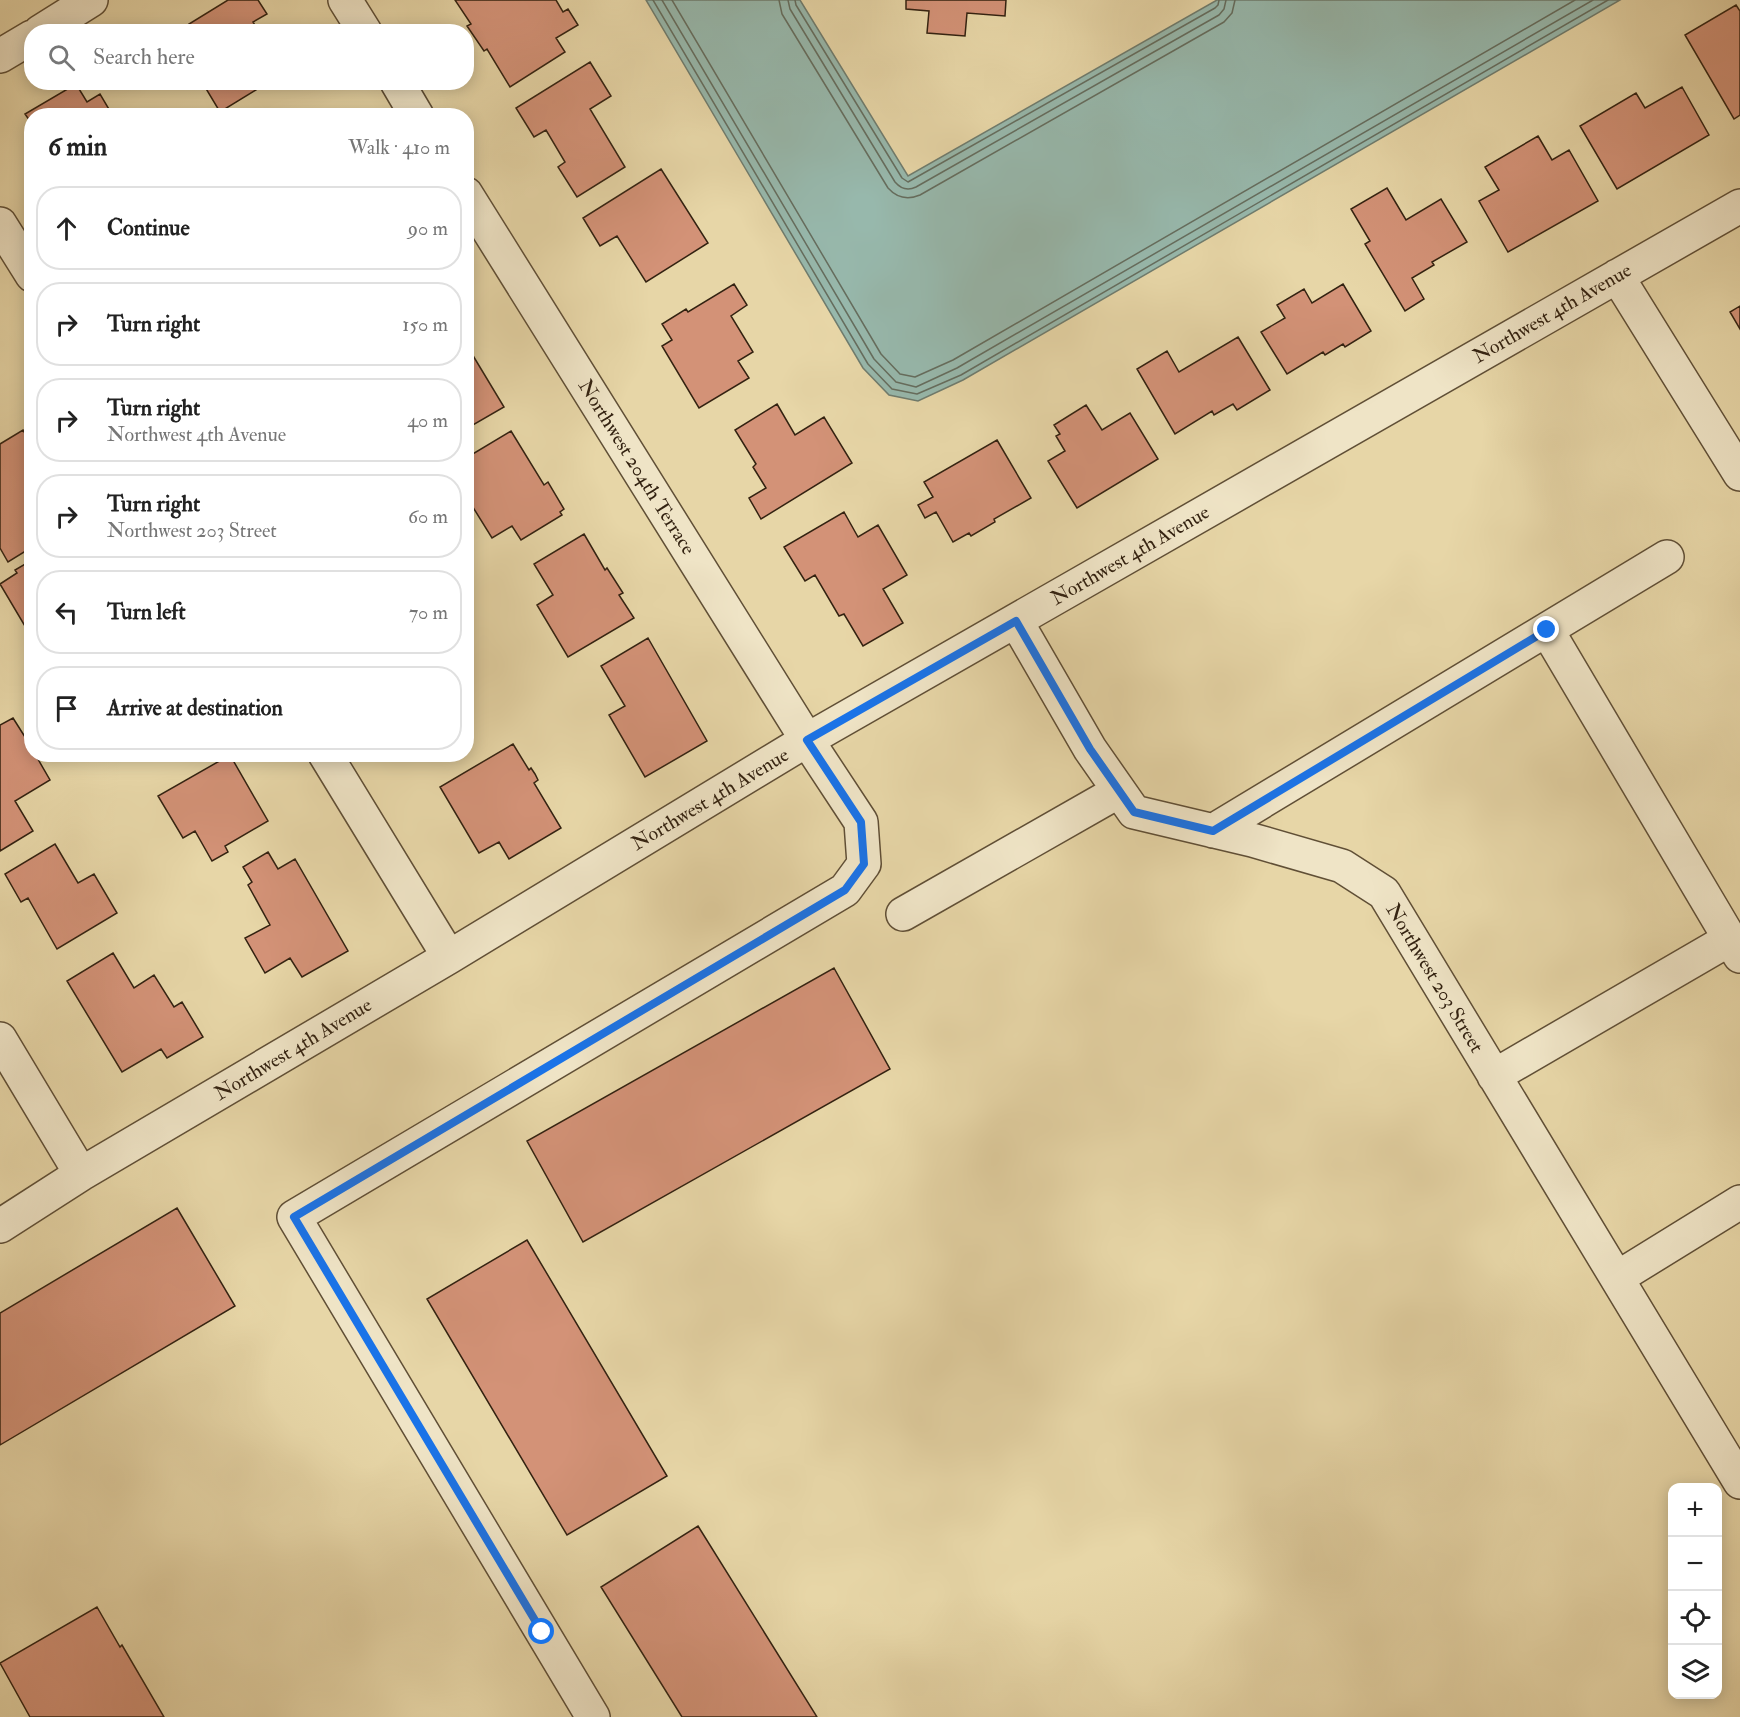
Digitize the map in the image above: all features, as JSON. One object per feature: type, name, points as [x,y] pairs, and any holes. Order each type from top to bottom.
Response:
[{"type":"street","points":[[53,24],[91,0]]},
{"type":"street","points":[[345,0],[360,24]]},
{"type":"street","points":[[0,56],[24,42]]},
{"type":"street","points":[[402,90],[412,108]]},
{"type":"street","name":"Northwest 4th Avenue","points":[[0,1226],[81,1174],[449,957],[807,740],[1740,206]]},
{"type":"street","name":"Northwest 204th Terrace","points":[[474,207],[807,740],[861,822],[864,864],[845,890],[294,1217],[593,1717]]},
{"type":"street","points":[[0,224],[24,262]]},
{"type":"street","points":[[1617,276],[1740,474]]},
{"type":"street","points":[[1213,831],[1667,557]]},
{"type":"street","name":"Northwest 203 Street","points":[[1016,621],[1090,749],[1134,812],[1252,840],[1342,866],[1384,893],[1740,1482]]},
{"type":"street","points":[[1494,1076],[1735,948],[1547,630]]},
{"type":"street","points":[[330,762],[449,957]]},
{"type":"street","points":[[903,914],[1119,791]]},
{"type":"street","points":[[0,1039],[81,1174]]},
{"type":"street","points":[[1617,1278],[1740,1202]]},
{"type":"water","points":[[646,0],[800,0],[908,176],[1217,0],[1620,0],[963,380],[918,401],[889,395],[863,368]]},
{"type":"building","points":[[228,0],[258,0],[267,14],[253,22],[254,24],[189,24]]},
{"type":"building","points":[[455,0],[556,0],[563,12],[568,9],[578,25],[556,38],[565,52],[510,87],[487,49],[484,51],[474,36],[474,24],[471,24]]},
{"type":"building","points":[[906,0],[1006,0],[1005,16],[967,13],[965,36],[927,33],[929,11],[906,9]]},
{"type":"building","points":[[1736,5],[1740,11],[1740,115],[1734,119],[1685,35]]},
{"type":"building","points":[[590,62],[611,96],[590,109],[625,167],[577,197],[558,167],[565,162],[546,130],[534,137],[516,108]]},
{"type":"building","points":[[1682,87],[1709,135],[1617,189],[1580,126],[1636,93],[1645,108]]},
{"type":"building","points":[[66,90],[80,90],[87,102],[100,94],[108,108],[35,108]]},
{"type":"building","points":[[207,90],[256,90],[227,108],[218,108]]},
{"type":"building","points":[[1538,136],[1552,160],[1569,150],[1598,201],[1508,252],[1479,201],[1499,190],[1485,167]]},
{"type":"building","points":[[661,169],[708,243],[646,282],[617,236],[600,246],[583,218]]},
{"type":"building","points":[[1387,188],[1406,220],[1441,199],[1467,242],[1432,262],[1434,265],[1412,278],[1424,299],[1405,311],[1365,244],[1370,241],[1351,209]]},
{"type":"building","points":[[734,284],[747,305],[731,316],[753,352],[738,361],[749,378],[699,408],[662,346],[672,340],[662,324],[686,309],[688,312]]},
{"type":"building","points":[[1343,284],[1371,331],[1345,347],[1343,344],[1325,355],[1323,352],[1287,374],[1261,332],[1285,318],[1277,305],[1304,289],[1312,303]]},
{"type":"building","points":[[1740,306],[1740,329],[1730,312]]},
{"type":"building","points":[[1238,337],[1270,390],[1237,410],[1233,404],[1214,415],[1212,411],[1175,434],[1137,369],[1167,351],[1179,372]]},
{"type":"building","points":[[474,357],[504,407],[474,424]]},
{"type":"building","points":[[777,404],[795,435],[824,417],[852,463],[761,519],[749,498],[766,488],[753,467],[756,464],[735,430]]},
{"type":"building","points":[[1086,405],[1102,430],[1130,413],[1158,459],[1077,508],[1048,461],[1065,451],[1056,436],[1060,434],[1054,425]]},
{"type":"building","points":[[23,430],[24,432],[24,552],[8,562],[0,548],[0,444]]},
{"type":"building","points":[[511,431],[544,485],[548,482],[564,509],[560,512],[562,515],[521,540],[512,526],[492,538],[474,509],[474,453]]},
{"type":"building","points":[[997,440],[1031,498],[994,519],[995,522],[971,536],[969,533],[953,542],[936,512],[925,518],[918,505],[933,497],[924,482]]},
{"type":"building","points":[[844,512],[858,537],[878,525],[907,575],[883,589],[903,623],[863,646],[844,614],[839,616],[815,575],[805,581],[784,547]]},
{"type":"building","points":[[584,534],[605,570],[607,568],[623,593],[619,595],[634,618],[568,657],[537,605],[553,595],[534,564]]},
{"type":"building","points":[[24,565],[24,624],[0,584],[17,573],[15,570]]},
{"type":"building","points":[[648,638],[707,741],[645,777],[609,715],[625,706],[601,666]]},
{"type":"building","points":[[13,718],[24,735],[24,762],[40,762],[50,780],[15,801],[33,831],[0,851],[0,725]]},
{"type":"building","points":[[513,744],[529,770],[531,768],[535,774],[538,780],[534,783],[561,828],[509,859],[499,842],[479,853],[440,787]]},
{"type":"building","points":[[218,762],[234,762],[268,821],[225,846],[228,852],[212,861],[195,831],[183,838],[158,796]]},
{"type":"building","points":[[55,844],[78,883],[94,874],[117,913],[57,949],[28,898],[21,902],[5,874]]},
{"type":"building","points":[[268,852],[278,869],[295,859],[348,951],[302,977],[290,958],[265,973],[245,938],[270,925],[248,885],[252,882],[243,867]]},
{"type":"building","points":[[113,953],[134,988],[154,975],[174,1007],[182,1002],[203,1037],[167,1058],[161,1049],[122,1072],[67,981]]},
{"type":"building","points":[[834,968],[890,1069],[583,1242],[527,1141]]},
{"type":"building","points":[[177,1208],[235,1306],[0,1445],[0,1313]]},
{"type":"building","points":[[527,1240],[667,1476],[567,1535],[427,1299]]},
{"type":"building","points":[[698,1526],[817,1717],[682,1717],[601,1587]]},
{"type":"building","points":[[97,1607],[164,1717],[30,1717],[0,1663]]},
{"type":"route","points":[[542,1632],[294,1217],[845,890],[864,864],[861,822],[807,740],[1016,621],[1090,749],[1134,812],[1213,831],[1547,630]]}]
